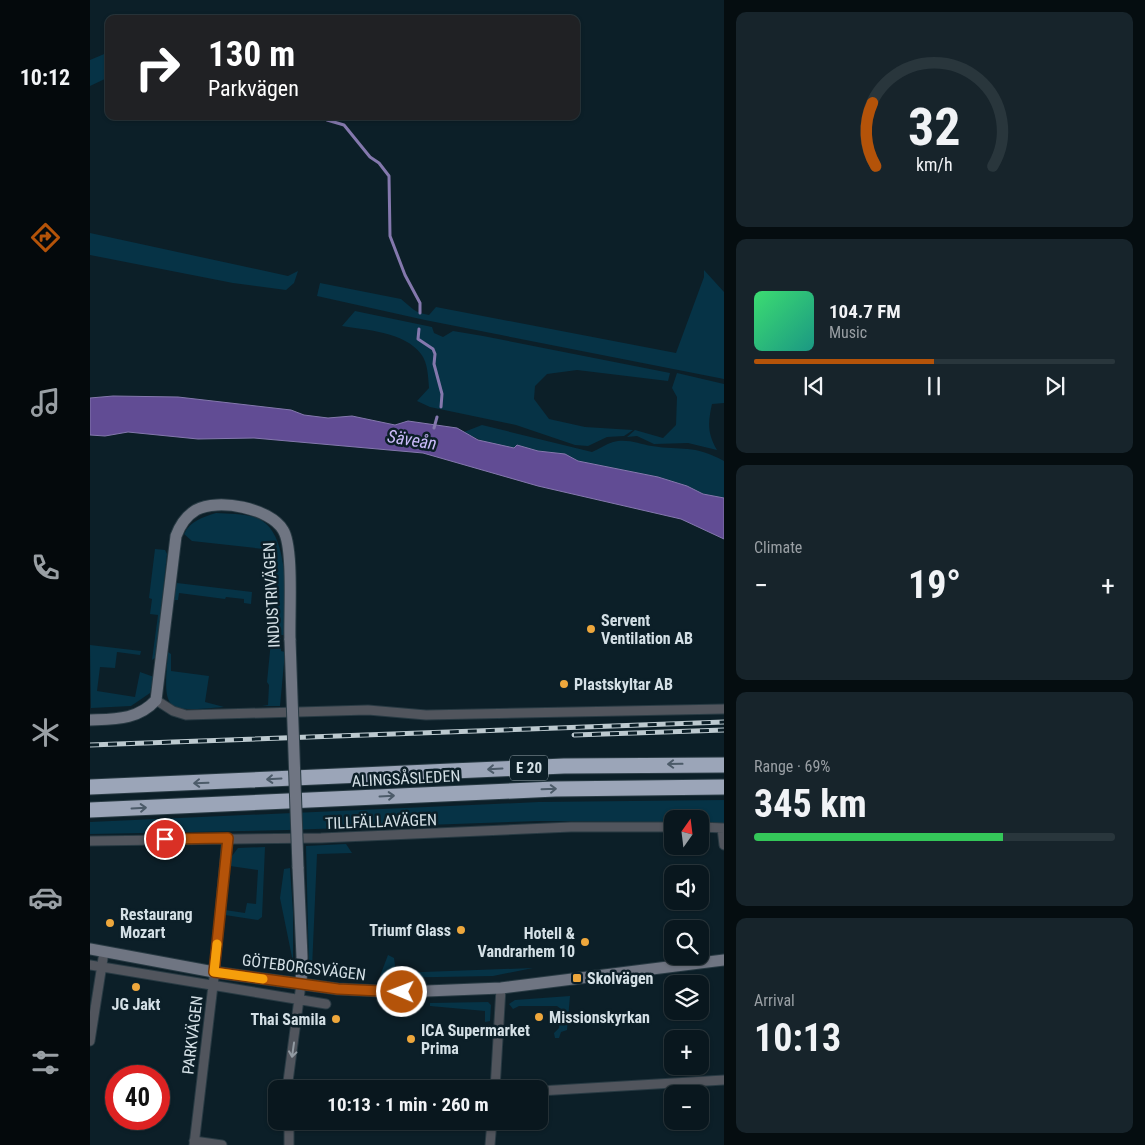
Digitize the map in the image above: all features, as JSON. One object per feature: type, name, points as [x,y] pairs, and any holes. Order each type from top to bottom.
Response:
[{"type":"highway","name":"E 20","points":[[90,787],[564,766],[724,764]]},
{"type":"highway","name":"ALINGSÅSLEDEN","points":[[90,810],[556,789],[724,787]]},
{"type":"street","name":"INDUSTRIVÄGEN","points":[[156,700],[176,536],[184,520],[198,509],[220,505],[252,510],[270,517],[284,530],[288,546],[302,957],[301,984]]},
{"type":"street","points":[[90,720],[135,716],[147,710],[156,700],[173,712],[186,715],[368,710],[426,715],[724,709]]},
{"type":"street","name":"TILLFÄLLAVÄGEN","points":[[90,841],[313,838],[571,827],[664,827]]},
{"type":"street","points":[[709,827],[723,828],[724,845]]},
{"type":"street","name":"PARKVÄGEN","points":[[194,1143],[228,838]]},
{"type":"street","name":"GÖTEBORGSVÄGEN","points":[[90,949],[214,972],[301,984],[383,992],[501,988],[724,960]]},
{"type":"street","points":[[90,1041],[104,952]]},
{"type":"street","name":"GÖTEBORGSVÄGEN","points":[[90,965],[326,1004]]},
{"type":"street","points":[[288,1080],[301,984]]},
{"type":"street","points":[[496,1080],[501,988]]},
{"type":"street","points":[[548,1090],[724,1080]]},
{"type":"street","points":[[289,1145],[290,1130]]},
{"type":"street","points":[[490,1145],[491,1130]]},
{"type":"street","points":[[194,1143],[222,1145]]},
{"type":"shaded area","points":[[105,54],[105,79],[90,86],[90,60]]},
{"type":"shaded area","points":[[90,233],[288,276],[298,271],[294,283],[286,290],[233,283],[90,255]]},
{"type":"shaded area","points":[[704,270],[724,292],[724,379],[425,320],[317,296],[320,283],[401,299],[414,310],[429,315],[436,307],[676,353],[704,277]]},
{"type":"shaded area","points":[[355,311],[432,327],[434,333],[443,337],[453,331],[670,373],[668,381],[577,370],[547,374],[535,386],[534,399],[549,419],[585,427],[633,430],[624,436],[607,437],[588,446],[575,445],[516,425],[430,407],[417,401],[429,388],[426,366],[421,354],[405,341],[384,333],[342,326]]},
{"type":"shaded area","points":[[677,373],[724,384],[724,403],[712,404],[710,416],[710,433],[717,450],[688,443],[654,444],[637,436],[627,437],[635,430],[663,438],[676,425],[677,397],[672,388]]},
{"type":"shaded area","points":[[482,425],[592,452],[610,443],[623,441],[704,452],[724,461],[724,498],[703,494],[687,486],[658,477],[578,461],[565,454],[538,451],[517,445],[514,448],[495,445],[464,432]]},
{"type":"shaded area","points":[[216,513],[243,515],[259,519],[269,527],[277,539],[284,571],[285,589],[285,635],[281,635],[281,651],[285,652],[280,706],[262,706],[268,705],[269,685],[267,682],[274,610],[270,608],[273,550],[192,541],[184,534],[193,523]]},
{"type":"shaded area","points":[[155,549],[165,550],[167,554],[156,657],[152,660],[158,615],[150,614],[152,599],[149,598]]},
{"type":"shaded area","points":[[177,583],[252,592],[251,604],[244,603],[244,599],[226,597],[225,599],[179,593],[178,600],[174,600],[173,597]]},
{"type":"shaded area","points":[[90,645],[141,651],[140,655],[117,652],[115,668],[100,667],[97,691],[135,697],[140,672],[154,677],[150,693],[131,706],[91,708]]},
{"type":"shaded area","points":[[168,652],[171,654],[171,671],[209,676],[205,702],[224,707],[189,709],[179,708],[172,704],[168,698],[166,687]]},
{"type":"shaded area","points":[[724,800],[724,823],[709,823],[709,810],[664,810],[664,822],[538,821],[288,830],[90,834],[90,822],[539,802]]},
{"type":"shaded area","points":[[346,844],[352,853],[317,854],[312,968],[358,975],[359,968],[365,973],[365,976],[361,978],[311,972],[309,968],[306,846]]},
{"type":"shaded area","points":[[265,847],[262,917],[258,920],[225,915],[225,910],[245,913],[247,903],[256,904],[258,870],[230,866],[232,856],[238,848]]},
{"type":"shaded area","points":[[290,868],[293,912],[293,962],[280,898],[284,869]]},
{"type":"shaded area","points":[[388,955],[394,958],[396,973],[533,968],[493,976],[383,978],[380,976]]},
{"type":"shaded area","points":[[570,996],[567,1030],[561,1032],[559,1038],[555,1038],[554,1033],[559,1028],[561,1009],[557,1006],[519,1006],[513,1009],[509,1004],[515,1000]]},
{"type":"shaded area","points":[[488,1002],[491,1005],[490,1021],[485,1022],[485,1011],[430,1006],[430,1003]]},
{"type":"water","name":"Säveån","points":[[113,396],[178,397],[291,410],[304,415],[328,418],[352,416],[395,425],[408,421],[457,428],[478,440],[514,448],[517,445],[538,451],[565,454],[578,461],[658,477],[687,486],[703,494],[724,498],[724,539],[681,519],[538,486],[423,453],[254,438],[198,439],[128,432],[105,436],[90,435],[90,398]]},
{"type":"waterway","points":[[327,120],[344,125],[370,157],[379,163],[389,176],[390,236],[405,275],[420,303],[420,313]]},
{"type":"waterway","points":[[419,329],[418,339],[433,349],[435,354],[434,364],[442,394],[441,407]]},
{"type":"waterway","name":"Säveån","points":[[434,428],[437,417]]},
{"type":"railway","points":[[90,745],[724,722]]},
{"type":"railway","points":[[574,735],[724,730]]},
{"type":"slow traffic","points":[[217,944],[214,972],[263,979]]},
{"type":"place","name":"Servent Ventilation AB","points":[[591,629]]},
{"type":"place","name":"Plastskyltar AB","points":[[564,684]]},
{"type":"place","name":"Restaurang Mozart","points":[[110,923]]},
{"type":"place","name":"Triumf Glass","points":[[461,930]]},
{"type":"place","name":"Hotell & Vandrarhem 10","points":[[585,942]]},
{"type":"place","name":"Skolvägen","points":[[577,978]]},
{"type":"place","name":"JG Jakt","points":[[136,987]]},
{"type":"place","name":"Missionskyrkan","points":[[539,1017]]},
{"type":"place","name":"Thai Samila","points":[[336,1019]]},
{"type":"place","name":"ICA Supermarket Prima","points":[[411,1039]]},
{"type":"route","points":[[165,839],[228,838],[214,972],[338,989],[402,992]]}]
